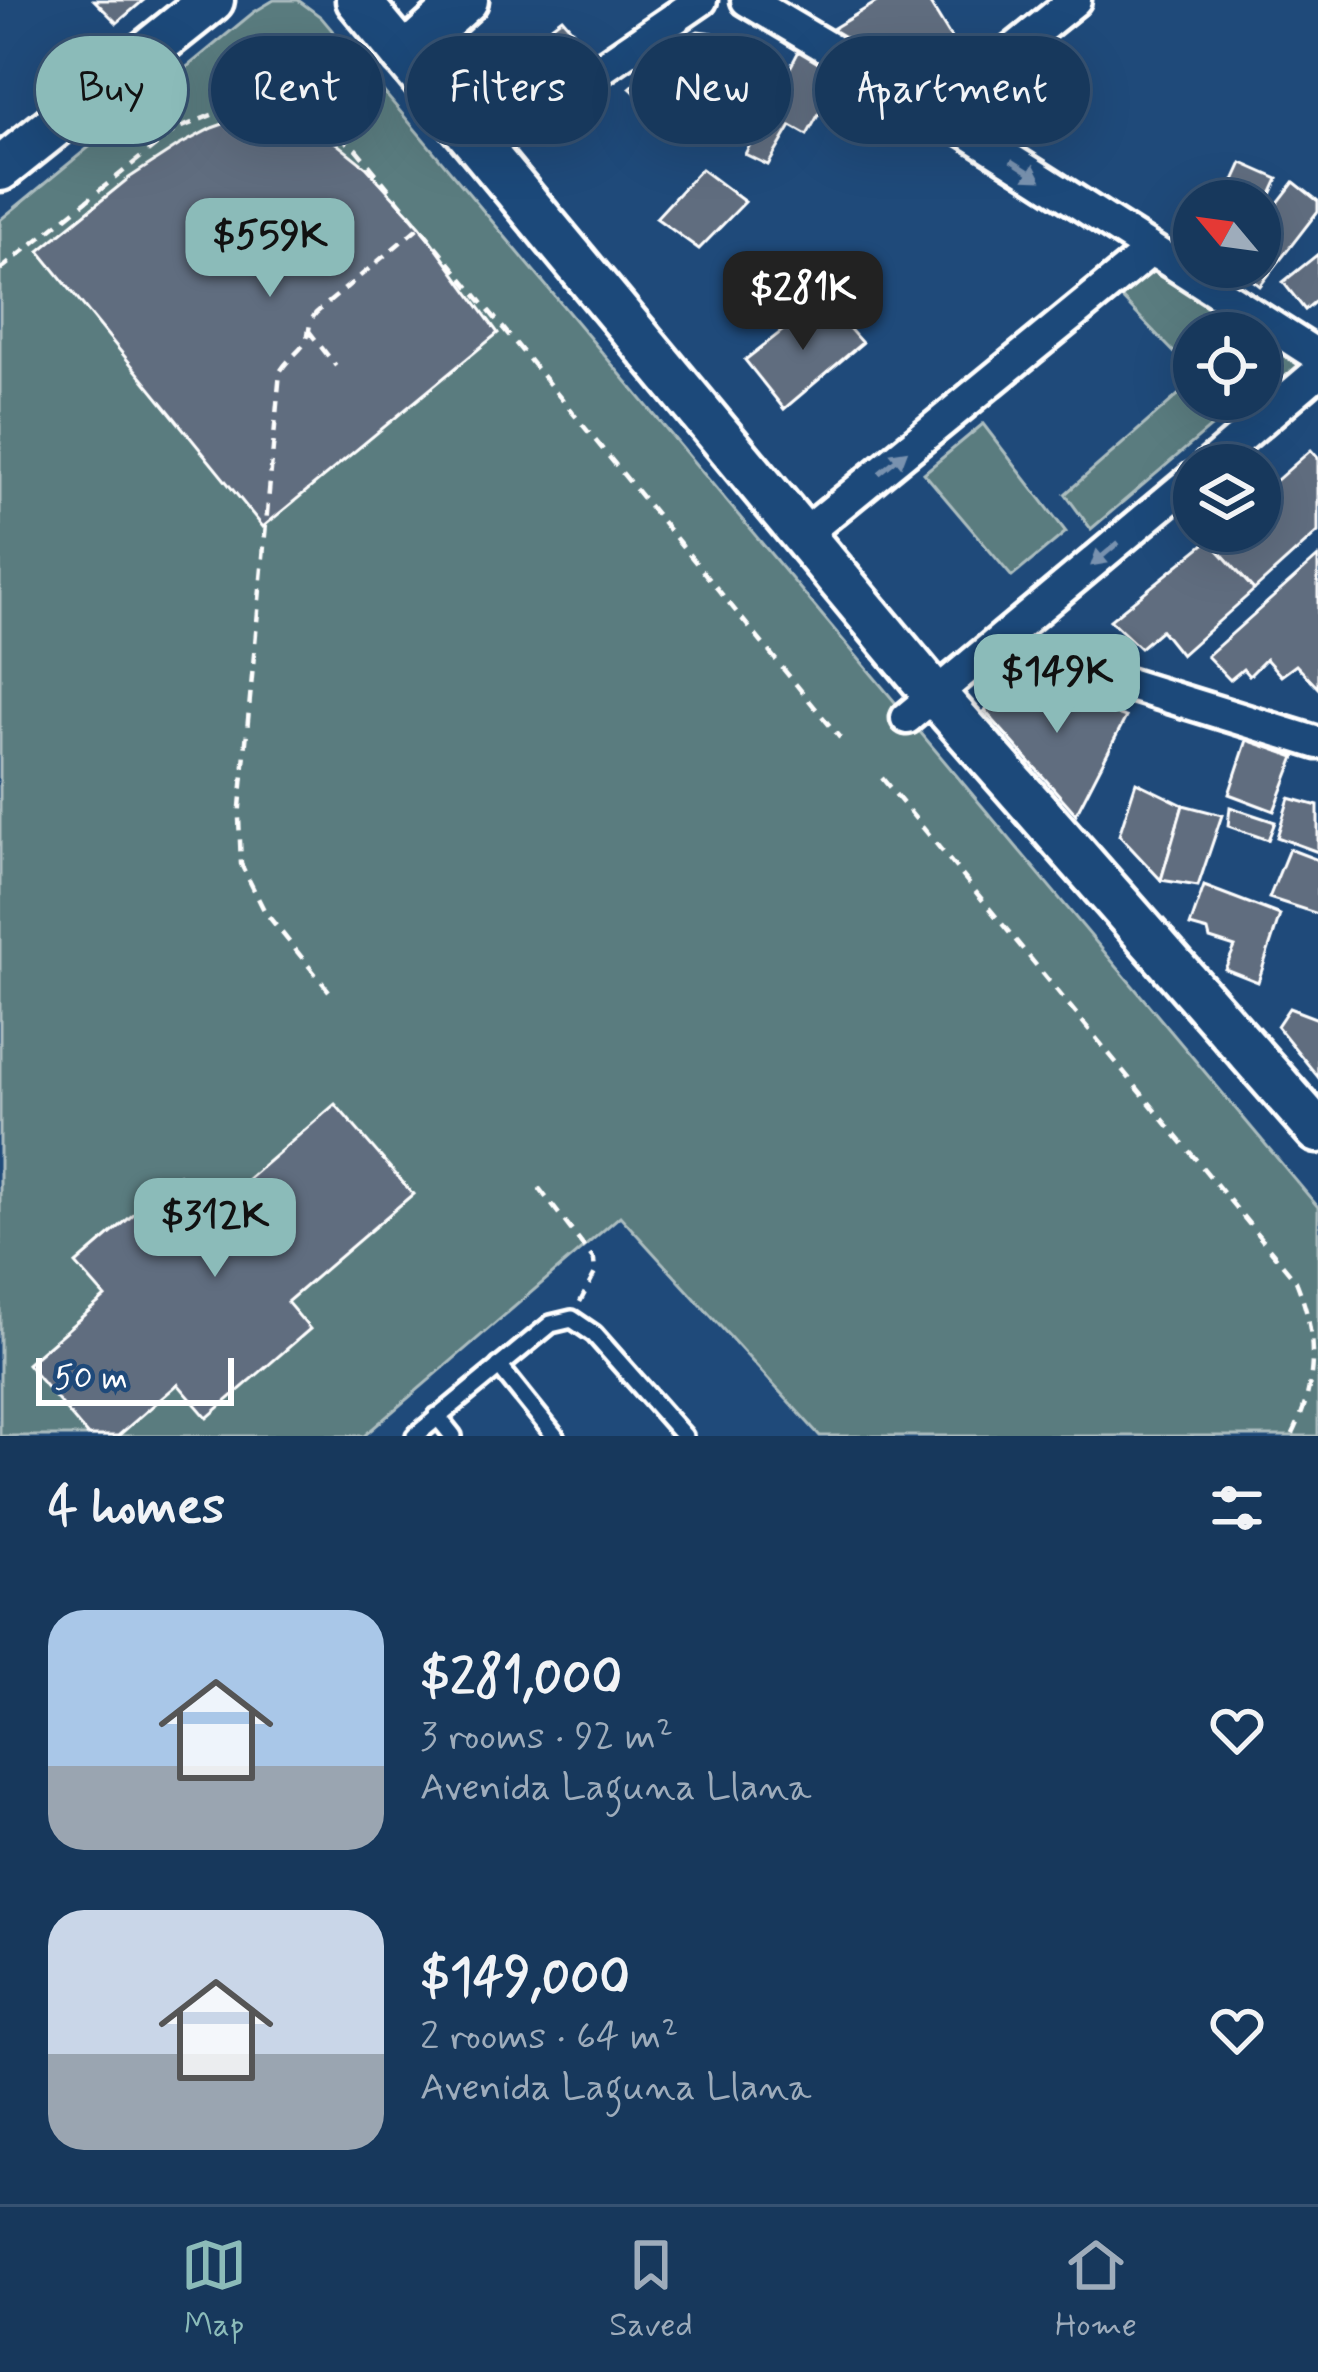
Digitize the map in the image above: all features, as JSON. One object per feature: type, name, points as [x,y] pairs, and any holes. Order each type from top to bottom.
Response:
[{"type":"main road","points":[[0,169],[212,0]]},
{"type":"main road","points":[[358,0],[802,536],[921,707],[1318,1131]]},
{"type":"main road","points":[[404,56],[466,0]]},
{"type":"street","points":[[482,150],[701,0]]},
{"type":"street","points":[[747,0],[815,40]]},
{"type":"street","points":[[1030,36],[1075,0]]},
{"type":"street","points":[[985,144],[1318,356]]},
{"type":"street","points":[[802,536],[1150,251]]},
{"type":"street","points":[[1234,444],[1318,373]]},
{"type":"street","points":[[921,707],[1173,496]]},
{"type":"street","points":[[998,644],[1318,743]]},
{"type":"lane","points":[[415,1436],[551,1324],[572,1318],[594,1334],[684,1436]]},
{"type":"lane","points":[[499,1366],[555,1436]]},
{"type":"lane","points":[[437,1416],[453,1436]]},
{"type":"path","points":[[0,271],[175,130],[219,112],[252,106],[314,117],[356,149],[840,738]]},
{"type":"path","points":[[329,991],[257,896],[241,864],[239,818],[280,372],[286,359],[305,343],[316,314],[420,226]]},
{"type":"path","points":[[308,330],[336,366]]},
{"type":"path","points":[[882,778],[1296,1281],[1312,1315],[1318,1356],[1315,1390],[1292,1436]]},
{"type":"path","points":[[539,1188],[594,1260],[595,1273],[572,1318]]},
{"type":"green space","points":[[274,0],[298,0],[337,36],[225,36]]},
{"type":"green space","points":[[211,47],[211,144],[383,144],[383,91],[407,120],[407,144],[427,144],[1318,1207],[1318,1436],[820,1436],[620,1216],[364,1436],[0,1436],[0,220],[93,144],[187,144],[187,67]]},
{"type":"green space","points":[[1150,251],[1173,265],[1173,288],[1209,288],[1248,312],[1173,312],[1173,351],[1109,285]]},
{"type":"green space","points":[[1281,333],[1318,356],[1292,395],[1281,390]]},
{"type":"green space","points":[[1173,399],[1173,420],[1219,420],[1191,444],[1173,444],[1173,459],[1091,529],[1065,494]]},
{"type":"green space","points":[[983,424],[1066,532],[1012,577],[924,473]]},
{"type":"building","points":[[94,0],[144,0],[117,23]]},
{"type":"building","points":[[880,0],[928,0],[950,36],[827,36],[824,34]]},
{"type":"building","points":[[562,18],[578,36],[538,36]]},
{"type":"building","points":[[802,45],[815,52],[815,121],[807,135],[791,126],[791,66]]},
{"type":"building","points":[[211,129],[211,144],[337,144],[366,167],[420,226],[498,333],[263,527],[39,251],[129,178]]},
{"type":"building","points":[[750,144],[780,144],[768,165],[745,154]]},
{"type":"building","points":[[1242,163],[1278,179],[1278,180],[1234,180]]},
{"type":"building","points":[[701,169],[745,202],[699,249],[656,218]]},
{"type":"building","points":[[1294,182],[1318,201],[1318,211],[1281,259],[1281,199]]},
{"type":"building","points":[[1318,254],[1318,299],[1305,310],[1283,282]]},
{"type":"building","points":[[823,299],[862,343],[784,409],[745,360]]},
{"type":"building","points":[[1311,450],[1318,458],[1318,532],[1254,590],[1220,552],[1281,552],[1281,476]]},
{"type":"building","points":[[1194,552],[1220,552],[1254,590],[1181,655],[1161,630],[1140,648],[1110,620]]},
{"type":"building","points":[[1318,557],[1318,688],[1296,665],[1281,676],[1266,659],[1249,676],[1243,669],[1230,680],[1207,656]]},
{"type":"building","points":[[1017,680],[1126,717],[1076,814],[985,711]]},
{"type":"building","points":[[1247,740],[1295,757],[1274,811],[1229,794]]},
{"type":"building","points":[[1136,782],[1183,805],[1161,880],[1119,835]]},
{"type":"building","points":[[1289,798],[1318,806],[1318,852],[1277,837]]},
{"type":"building","points":[[1183,805],[1222,815],[1198,886],[1161,880]]},
{"type":"building","points":[[1230,807],[1275,822],[1268,840],[1228,826]]},
{"type":"building","points":[[1289,849],[1318,860],[1318,914],[1269,898]]},
{"type":"building","points":[[1204,886],[1280,915],[1258,982],[1225,969],[1235,947],[1190,926]]},
{"type":"building","points":[[1289,1008],[1318,1019],[1318,1077],[1277,1026]]},
{"type":"building","points":[[335,1104],[413,1194],[287,1302],[310,1329],[207,1418],[178,1384],[118,1436],[88,1436],[27,1364],[105,1297],[76,1264],[179,1175],[210,1212]]}]
